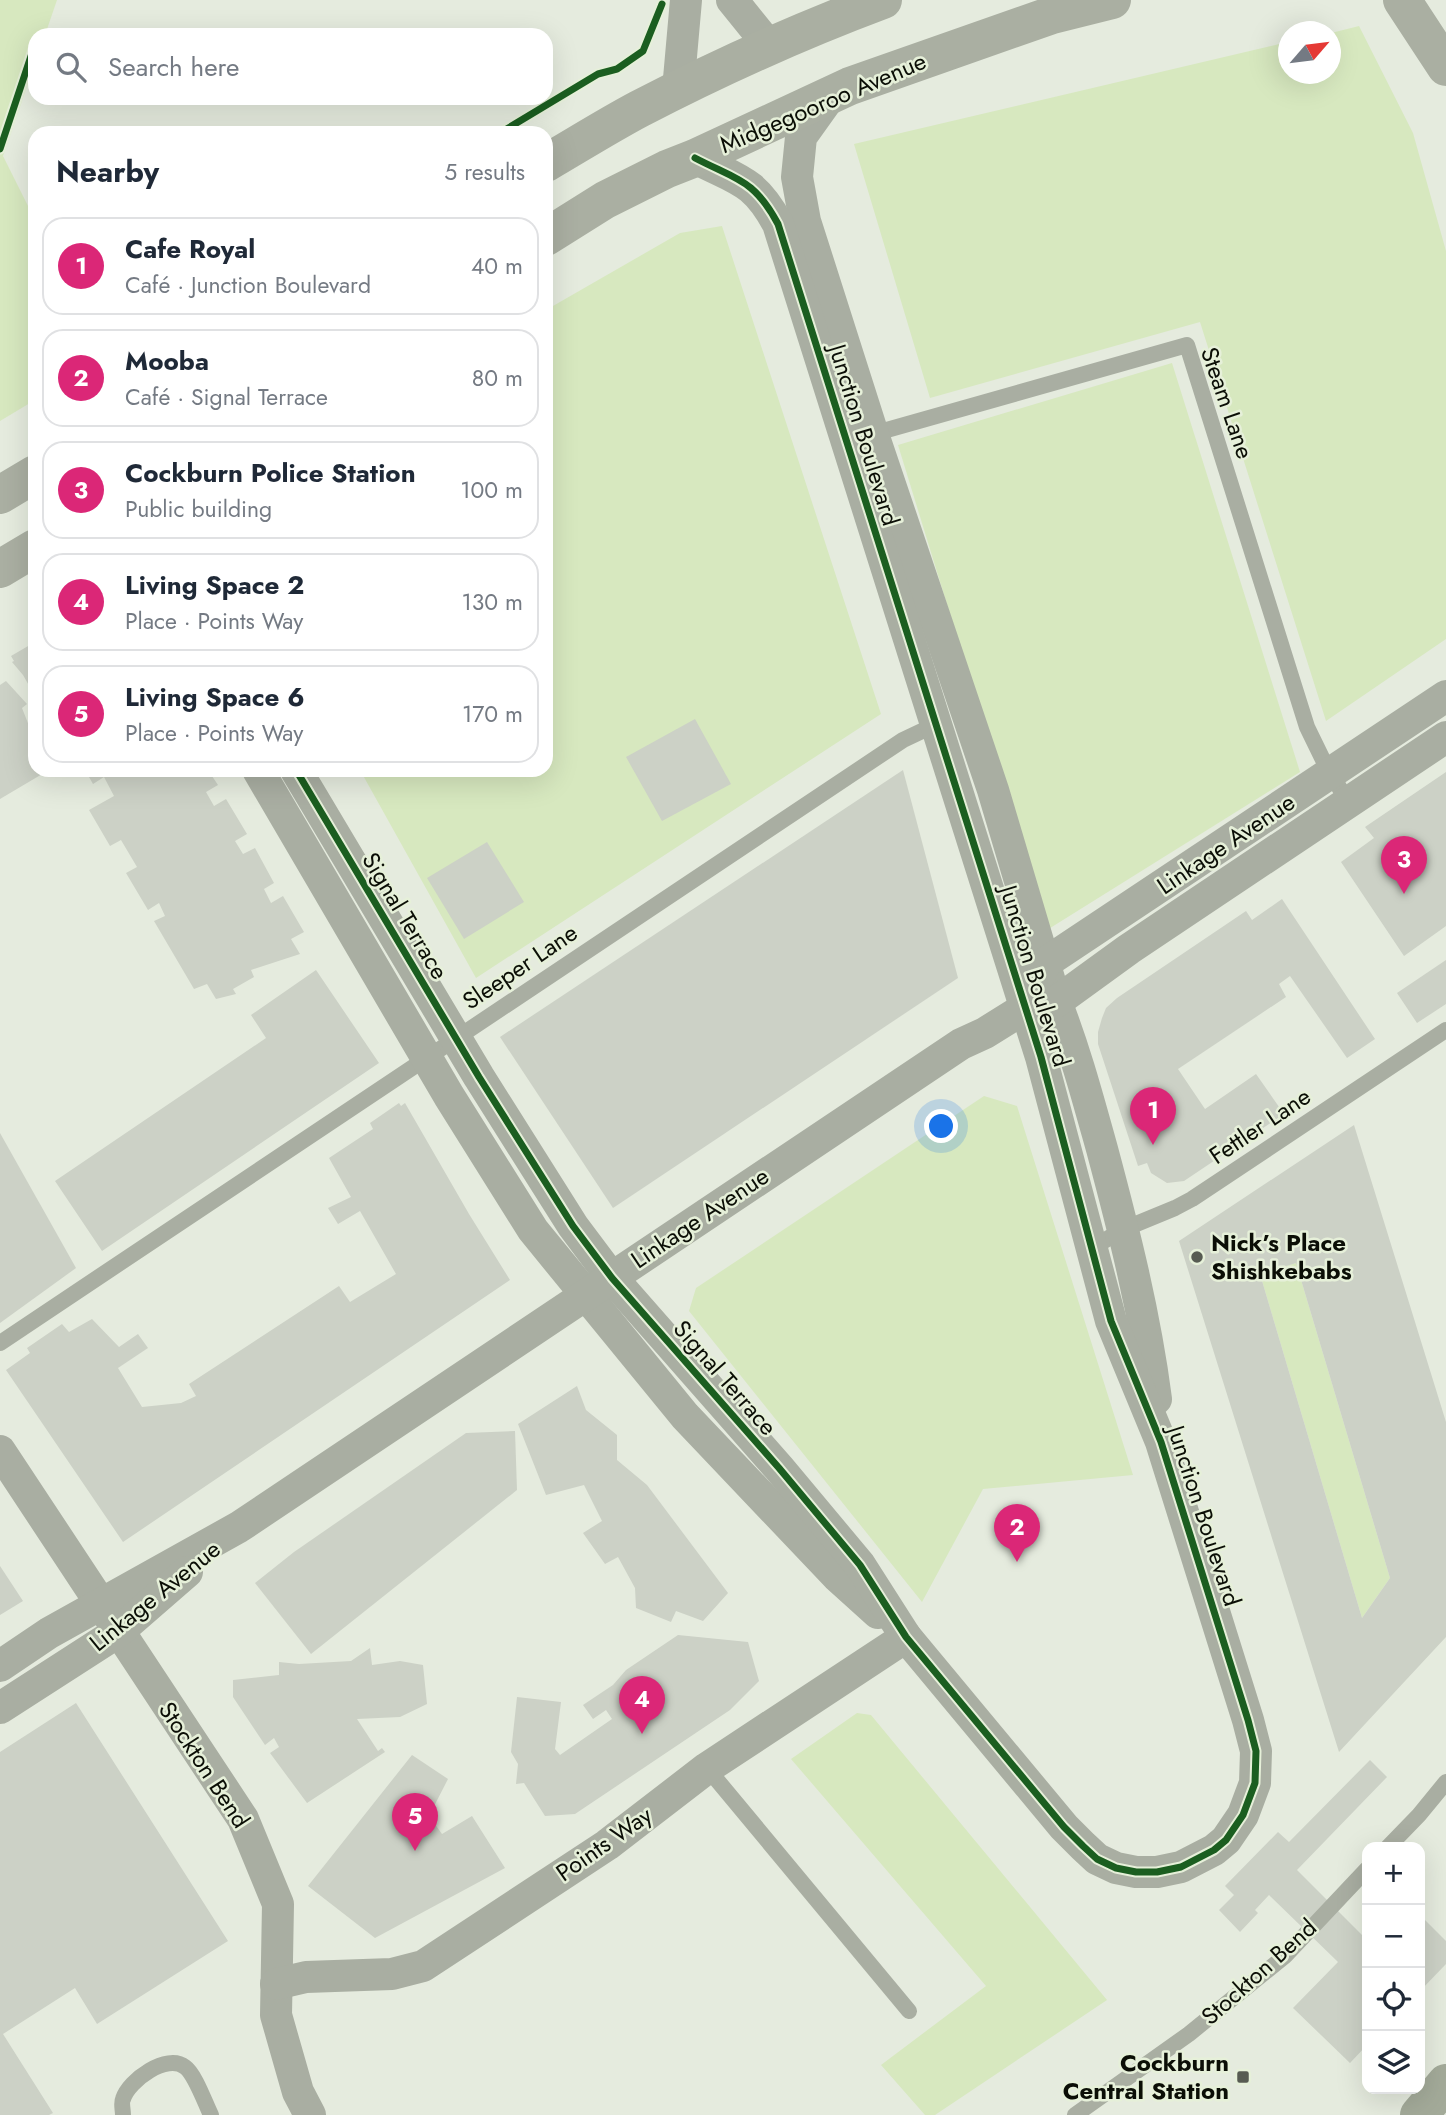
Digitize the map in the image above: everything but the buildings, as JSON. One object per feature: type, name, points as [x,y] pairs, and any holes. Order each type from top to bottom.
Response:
[{"type":"highway","points":[[1419,2115],[1446,2082]]},
{"type":"main road","points":[[553,159],[678,90],[770,47],[883,0]]},
{"type":"main road","name":"Midgegooroo Avenue","points":[[553,233],[605,200],[667,169],[868,79],[1052,15],[1112,0]]},
{"type":"main road","points":[[1402,0],[1446,67]]},
{"type":"main road","points":[[0,495],[28,478]]},
{"type":"main road","points":[[0,569],[28,552]]},
{"type":"street","points":[[678,90],[686,0]]},
{"type":"street","points":[[732,0],[770,47]]},
{"type":"street","name":"Junction Boulevard","points":[[831,95],[801,136],[797,177],[805,221],[936,724],[1041,1057],[1111,1321],[1161,1442],[1248,1720],[1256,1751],[1255,1783],[1249,1804],[1226,1840]]},
{"type":"street","name":"Junction Boulevard","points":[[695,158],[746,183],[766,202],[778,224],[967,712],[1056,1002],[1072,1042],[1124,1229],[1152,1362],[1161,1442]]},
{"type":"street","name":"Linkage Avenue","points":[[1045,963],[1446,696]]},
{"type":"street","name":"Linkage Avenue","points":[[0,1666],[49,1633],[239,1527],[961,1044],[985,1033],[1025,1008],[1056,1002],[1129,949],[1446,737]]},
{"type":"street","name":"Signal Terrace","points":[[262,777],[426,1058],[515,1204],[584,1295],[685,1416],[837,1576],[906,1637]]},
{"type":"street","name":"Signal Terrace","points":[[300,777],[541,1179],[612,1278],[860,1564],[906,1637],[1064,1827],[1097,1859],[1116,1868],[1136,1872],[1157,1872],[1181,1867],[1197,1860],[1226,1840]]},
{"type":"street","points":[[1025,1008],[1045,963]]},
{"type":"street","name":"Stockton Bend","points":[[0,1451],[243,1819],[278,1904],[276,2015],[298,2092],[310,2115]]},
{"type":"street","name":"Linkage Avenue","points":[[0,1709],[118,1632],[239,1527]]},
{"type":"street","name":"Points Way","points":[[276,1984],[306,1977],[392,1974],[423,1966],[607,1845],[707,1768],[906,1637]]},
{"type":"lane","name":"Steam Lane","points":[[860,437],[1187,345],[1307,727],[1349,802]]},
{"type":"lane","name":"Sleeper Lane","points":[[0,1343],[903,740],[967,712]]},
{"type":"lane","name":"Fettler Lane","points":[[1092,1248],[1124,1229],[1192,1199],[1446,1030]]},
{"type":"lane","points":[[707,1768],[909,2011]]},
{"type":"lane","points":[[1393,1842],[1446,1782]]},
{"type":"lane","name":"Stockton Bend","points":[[1075,2115],[1189,2034],[1285,1956],[1362,1874]]},
{"type":"lane","points":[[123,2115],[122,2100],[133,2081],[162,2064],[175,2063],[182,2064],[190,2072],[211,2115]]},
{"type":"green space","points":[[0,0],[57,0],[47,28],[28,28],[28,83],[3,156],[28,206],[28,404],[0,421]]},
{"type":"green space","points":[[1359,26],[1413,133],[1446,251],[1446,639],[1326,721],[1200,322],[930,398],[854,144],[1278,44],[1278,84],[1341,84],[1341,30]]},
{"type":"green space","points":[[722,226],[881,714],[476,978],[364,777],[553,777],[553,306],[680,233]]},
{"type":"green space","points":[[1172,363],[1300,772],[1047,930],[898,445]]},
{"type":"green space","points":[[984,1096],[1017,1106],[1133,1475],[983,1489],[922,1602],[689,1311],[696,1288]]},
{"type":"green space","points":[[1296,1263],[1390,1578],[1362,1618],[1260,1274]]},
{"type":"green space","points":[[857,1713],[871,1715],[1107,2000],[935,2115],[925,2115],[881,2065],[986,1986],[791,1759]]},
{"type":"cycle path","points":[[553,101],[598,74],[617,69],[643,51],[662,4]]},
{"type":"cycle path","points":[[0,149],[28,65]]},
{"type":"cycle path","points":[[512,126],[547,105]]},
{"type":"cycle path","points":[[300,777],[479,1077],[573,1226],[612,1278],[779,1468],[860,1565],[906,1637],[1064,1827],[1097,1859],[1116,1868],[1136,1872],[1157,1872],[1181,1867],[1214,1850],[1226,1840],[1243,1815],[1255,1783],[1256,1751],[1161,1442],[1111,1321],[1041,1057],[778,224],[752,189],[695,158]]},
{"type":"place","name":"Cockburn Police Station","points":[[1404,894]]},
{"type":"place","name":"Cafe Royal","points":[[1153,1145]]},
{"type":"place","name":"Nick’s Place Shishkebabs","points":[[1197,1257]]},
{"type":"place","name":"Mooba","points":[[1017,1562]]},
{"type":"place","name":"Living Space 2","points":[[642,1734]]},
{"type":"place","name":"Living Space 6","points":[[415,1851]]},
{"type":"place","name":"Cockburn Central Station","points":[[1243,2077]]}]
